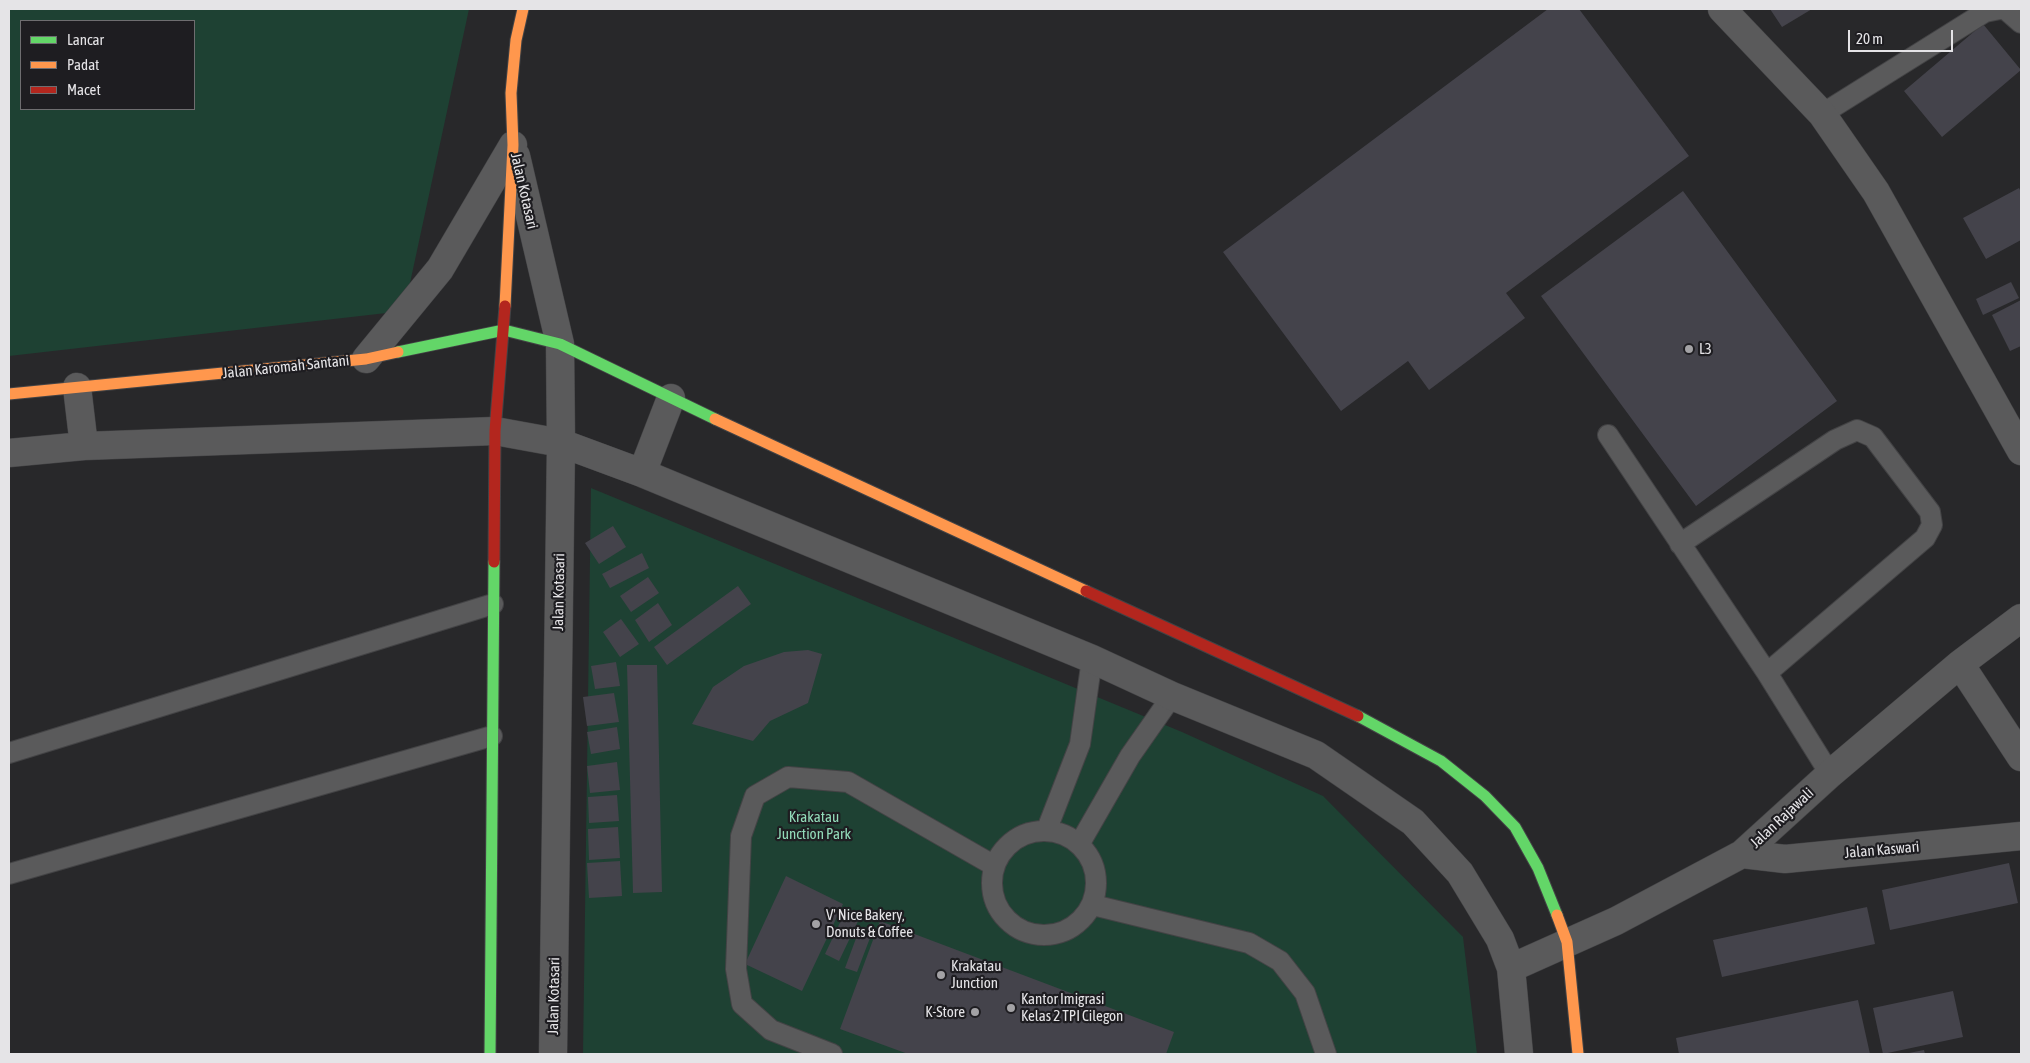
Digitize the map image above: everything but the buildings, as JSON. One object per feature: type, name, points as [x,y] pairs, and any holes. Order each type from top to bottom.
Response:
[{"type":"street","points":[[366,359],[440,269],[513,144],[512,93],[516,40],[523,9]]},
{"type":"street","points":[[1722,9],[1822,114],[1876,192],[2021,451]]},
{"type":"street","name":"Jalan Kotasari","points":[[490,1054],[494,430],[504,330],[513,144]]},
{"type":"street","name":"Jalan Kotasari","points":[[513,144],[560,344],[561,443],[554,1054]]},
{"type":"street","name":"Jalan Karomah Santani","points":[[9,394],[366,359],[504,330],[560,344],[671,398],[1370,722],[1441,761],[1485,796],[1515,827],[1554,902],[1567,942],[1578,1054]]},
{"type":"street","points":[[77,387],[84,446]]},
{"type":"street","points":[[642,473],[671,398]]},
{"type":"street","points":[[9,453],[84,446],[494,430],[561,443],[642,473],[1092,659],[1172,696],[1316,755],[1413,822],[1460,873],[1500,940],[1510,968],[1519,1054]]},
{"type":"street","name":"Jalan Rajawali","points":[[1510,968],[1616,921],[1742,854],[1830,774],[1960,664],[2021,618]]},
{"type":"street","points":[[1960,664],[2021,757]]},
{"type":"street","name":"Jalan Kaswari","points":[[1742,854],[1785,859],[2021,836]]},
{"type":"lane","points":[[1822,114],[1985,12],[2000,9]]},
{"type":"lane","points":[[2005,9],[2021,22]]},
{"type":"lane","points":[[1680,544],[1835,440],[1857,430],[1873,437],[1930,512],[1932,525],[1925,538],[1766,673]]},
{"type":"lane","points":[[1608,435],[1766,673],[1830,774]]},
{"type":"lane","points":[[9,753],[493,604]]},
{"type":"lane","points":[[1047,829],[1080,744],[1092,659]]},
{"type":"lane","points":[[1080,843],[1130,756],[1172,696]]},
{"type":"lane","points":[[9,874],[492,736]]},
{"type":"lane","points":[[832,1054],[771,1030],[742,1004],[736,969],[741,836],[756,796],[788,778],[848,782],[993,865]]},
{"type":"lane","points":[[1047,829],[1080,843],[1096,872],[1093,905],[1072,929],[1041,937],[1010,925],[992,898],[993,865],[1014,838],[1047,829]]},
{"type":"lane","points":[[1093,905],[1249,943],[1280,961],[1304,993],[1326,1054]]},
{"type":"green space","points":[[9,9],[469,9],[404,311],[9,356]]},
{"type":"green space","name":"Krakatau Junction Park","points":[[591,488],[1182,732],[1323,796],[1463,937],[1477,1054],[583,1054]]},
{"type":"traffic: fast","points":[[398,352],[504,330],[560,344],[715,419]]},
{"type":"traffic: fast","points":[[490,1054],[494,562]]},
{"type":"traffic: fast","points":[[1358,716],[1441,761],[1485,796],[1515,827],[1538,868],[1557,915]]},
{"type":"traffic: slow","points":[[505,306],[513,145],[511,93],[516,40],[523,9]]},
{"type":"traffic: slow","points":[[9,394],[366,359],[398,352]]},
{"type":"traffic: slow","points":[[715,419],[1086,591]]},
{"type":"traffic: slow","points":[[1557,915],[1567,942],[1578,1054]]},
{"type":"traffic: jam","points":[[494,562],[495,431],[505,306]]},
{"type":"traffic: jam","points":[[1086,591],[1358,716]]},
{"type":"place","name":"L3","points":[[1689,349]]},
{"type":"place","name":"V' Nice Bakery, Donuts & Coffee","points":[[816,924]]},
{"type":"place","name":"Krakatau Junction","points":[[941,975]]},
{"type":"place","name":"Kantor Imigrasi Kelas 2 TPI Cilegon","points":[[1011,1008]]},
{"type":"place","name":"K-Store","points":[[975,1012]]}]
